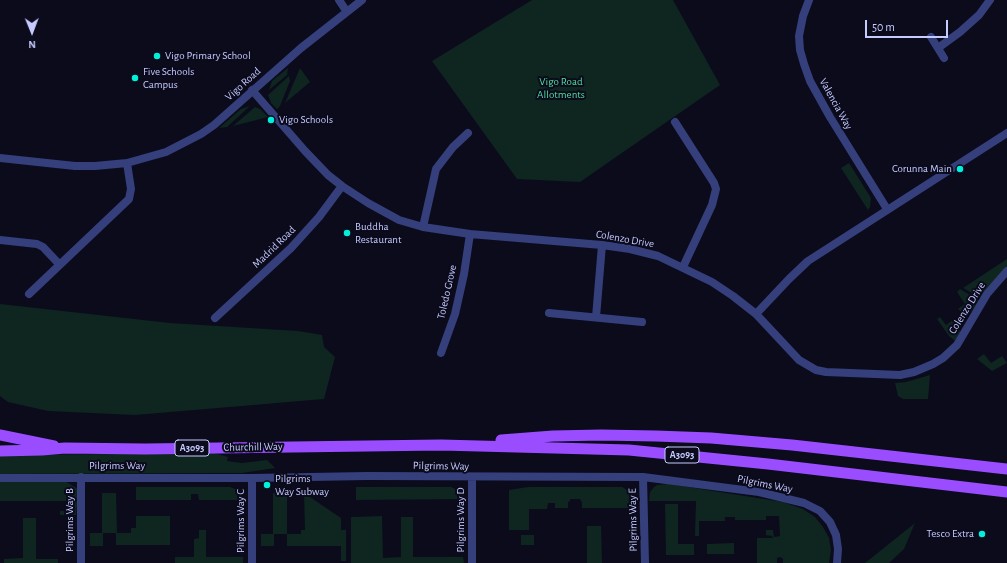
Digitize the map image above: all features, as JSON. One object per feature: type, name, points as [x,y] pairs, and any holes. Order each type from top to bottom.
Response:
[{"type":"main road","name":"Churchill Way","points":[[0,435],[65,448]]},
{"type":"main road","name":"A3093","points":[[441,445],[553,436],[664,436],[711,438],[792,445],[1007,469]]},
{"type":"main road","name":"Churchill Way","points":[[0,450],[42,450],[65,448],[145,449],[441,445]]},
{"type":"main road","name":"A3093","points":[[441,445],[629,450],[1007,492]]},
{"type":"street","points":[[339,0],[347,12]]},
{"type":"street","name":"Vigo Road","points":[[0,158],[75,166],[95,166],[127,163],[166,152],[201,134],[214,125],[301,48],[362,0]]},
{"type":"street","name":"Valencia Way","points":[[809,0],[803,16],[799,36],[800,50],[810,81],[830,117],[887,209]]},
{"type":"street","points":[[938,48],[960,32],[979,15],[990,0]]},
{"type":"street","points":[[931,37],[944,58]]},
{"type":"street","name":"Colenzo Drive","points":[[252,90],[328,175],[368,203],[399,220],[423,227],[470,234],[602,245],[630,249],[658,256],[712,282],[733,296],[756,314],[799,360],[816,370],[838,373],[900,375],[914,372],[934,364],[957,345],[987,294],[1007,271]]},
{"type":"street","points":[[675,122],[714,183],[716,189],[712,205],[683,267]]},
{"type":"street","points":[[756,314],[808,261],[1007,133]]},
{"type":"street","points":[[423,227],[436,169],[453,147],[468,134]]},
{"type":"street","points":[[29,294],[129,199],[131,189],[127,163]]},
{"type":"street","name":"Madrid Road","points":[[215,318],[291,248],[319,216],[342,186]]},
{"type":"street","name":"Toledo Grove","points":[[441,353],[455,314],[464,274],[470,234]]},
{"type":"street","points":[[0,240],[37,244],[59,264]]},
{"type":"street","points":[[596,317],[602,245]]},
{"type":"street","points":[[549,313],[642,322]]},
{"type":"street","name":"Pilgrims Way","points":[[0,478],[252,478],[325,476],[643,477],[759,492],[804,503],[820,511],[830,522],[836,535],[838,549],[837,563]]},
{"type":"street","name":"Pilgrims Way B","points":[[80,477],[81,563]]},
{"type":"street","name":"Pilgrims Way D","points":[[472,477],[472,563]]},
{"type":"street","name":"Pilgrims Way E","points":[[643,477],[645,563]]},
{"type":"street","name":"Pilgrims Way C","points":[[252,478],[252,563]]},
{"type":"green space","name":"Vigo Road Allotments","points":[[532,0],[673,0],[720,85],[580,182],[517,179],[432,61]]},
{"type":"green space","points":[[288,68],[287,75],[269,90],[272,81]]},
{"type":"green space","points":[[300,68],[310,82],[285,103]]},
{"type":"green space","points":[[289,76],[290,81],[280,106],[277,109],[271,103],[268,95]]},
{"type":"green space","points":[[250,106],[227,127],[219,128],[241,109]]},
{"type":"green space","points":[[255,107],[260,109],[268,117],[233,126]]},
{"type":"green space","points":[[849,163],[871,198],[870,207],[868,210],[841,168]]},
{"type":"green space","points":[[1007,259],[1007,269],[981,298],[963,288]]},
{"type":"green space","points":[[960,289],[980,301],[971,312],[963,313],[958,309],[965,304],[957,292]]},
{"type":"green space","points":[[0,304],[170,323],[298,331],[322,335],[324,347],[335,357],[324,399],[135,415],[48,411],[8,402],[0,396]]},
{"type":"green space","points":[[940,317],[946,325],[953,320],[958,324],[960,332],[955,341],[949,336],[937,319]]},
{"type":"green space","points":[[984,354],[991,363],[1002,356],[1007,363],[992,371],[977,359]]},
{"type":"green space","points":[[930,375],[928,399],[903,399],[898,396],[895,383],[906,382]]},
{"type":"green space","points":[[214,453],[228,457],[227,461],[234,462],[242,463],[267,460],[275,468],[242,473],[0,474],[0,455]]},
{"type":"green space","points":[[65,481],[78,489],[76,515],[60,515],[60,511],[74,511],[73,501],[0,501],[0,482]]},
{"type":"green space","points":[[669,484],[783,502],[803,509],[815,517],[829,538],[831,550],[829,563],[783,563],[783,559],[780,557],[777,558],[777,563],[757,563],[757,538],[773,538],[772,536],[766,535],[766,530],[773,530],[774,537],[780,536],[779,516],[766,516],[766,520],[735,520],[735,517],[725,517],[725,521],[699,521],[699,536],[695,536],[696,501],[649,501],[650,492],[654,487],[657,485]]},
{"type":"green space","points":[[136,487],[230,487],[243,492],[243,500],[199,500],[198,494],[191,494],[191,500],[136,500]]},
{"type":"green space","points":[[356,487],[451,487],[464,493],[464,499],[356,500]]},
{"type":"green space","points":[[528,487],[622,487],[636,495],[636,508],[582,508],[582,502],[580,499],[570,499],[568,502],[568,508],[555,508],[555,503],[548,503],[547,509],[529,509],[529,530],[509,530],[509,490]]},
{"type":"green space","points":[[102,493],[116,493],[117,533],[131,533],[131,528],[136,528],[136,516],[170,516],[170,545],[116,545],[116,533],[103,533],[103,546],[90,546],[90,533],[102,533]]},
{"type":"green space","points":[[273,493],[287,493],[287,534],[274,534],[274,546],[261,546],[261,534],[273,534]]},
{"type":"green space","points":[[304,493],[341,518],[341,530],[346,530],[346,561],[341,561],[341,546],[287,546],[287,534],[301,534],[301,530],[305,530]]},
{"type":"green space","points":[[665,504],[678,504],[678,544],[694,544],[694,555],[666,555]]},
{"type":"green space","points":[[382,516],[383,558],[401,557],[401,517],[413,517],[413,557],[463,557],[464,563],[351,563],[351,517]]},
{"type":"green space","points":[[23,518],[36,518],[36,559],[58,559],[58,563],[4,563],[4,559],[23,558]]},
{"type":"green space","points":[[915,523],[904,549],[889,563],[865,563]]},
{"type":"green space","points":[[587,526],[601,526],[602,563],[587,563]]},
{"type":"green space","points":[[199,530],[206,530],[206,557],[243,557],[243,563],[175,563],[175,557],[194,557],[194,539],[199,538]]},
{"type":"green space","points":[[521,535],[534,535],[534,545],[521,545]]},
{"type":"green space","points":[[734,543],[734,554],[707,554],[707,544]]},
{"type":"place","name":"Vigo Primary School","points":[[157,56]]},
{"type":"place","name":"Five Schools Campus","points":[[135,78]]},
{"type":"place","name":"Vigo Schools","points":[[271,120]]},
{"type":"place","name":"Corunna Main","points":[[960,169]]},
{"type":"place","name":"Buddha Restaurant","points":[[347,233]]},
{"type":"place","name":"Pilgrims Way Subway","points":[[267,485]]},
{"type":"place","name":"Tesco Extra","points":[[982,534]]}]
